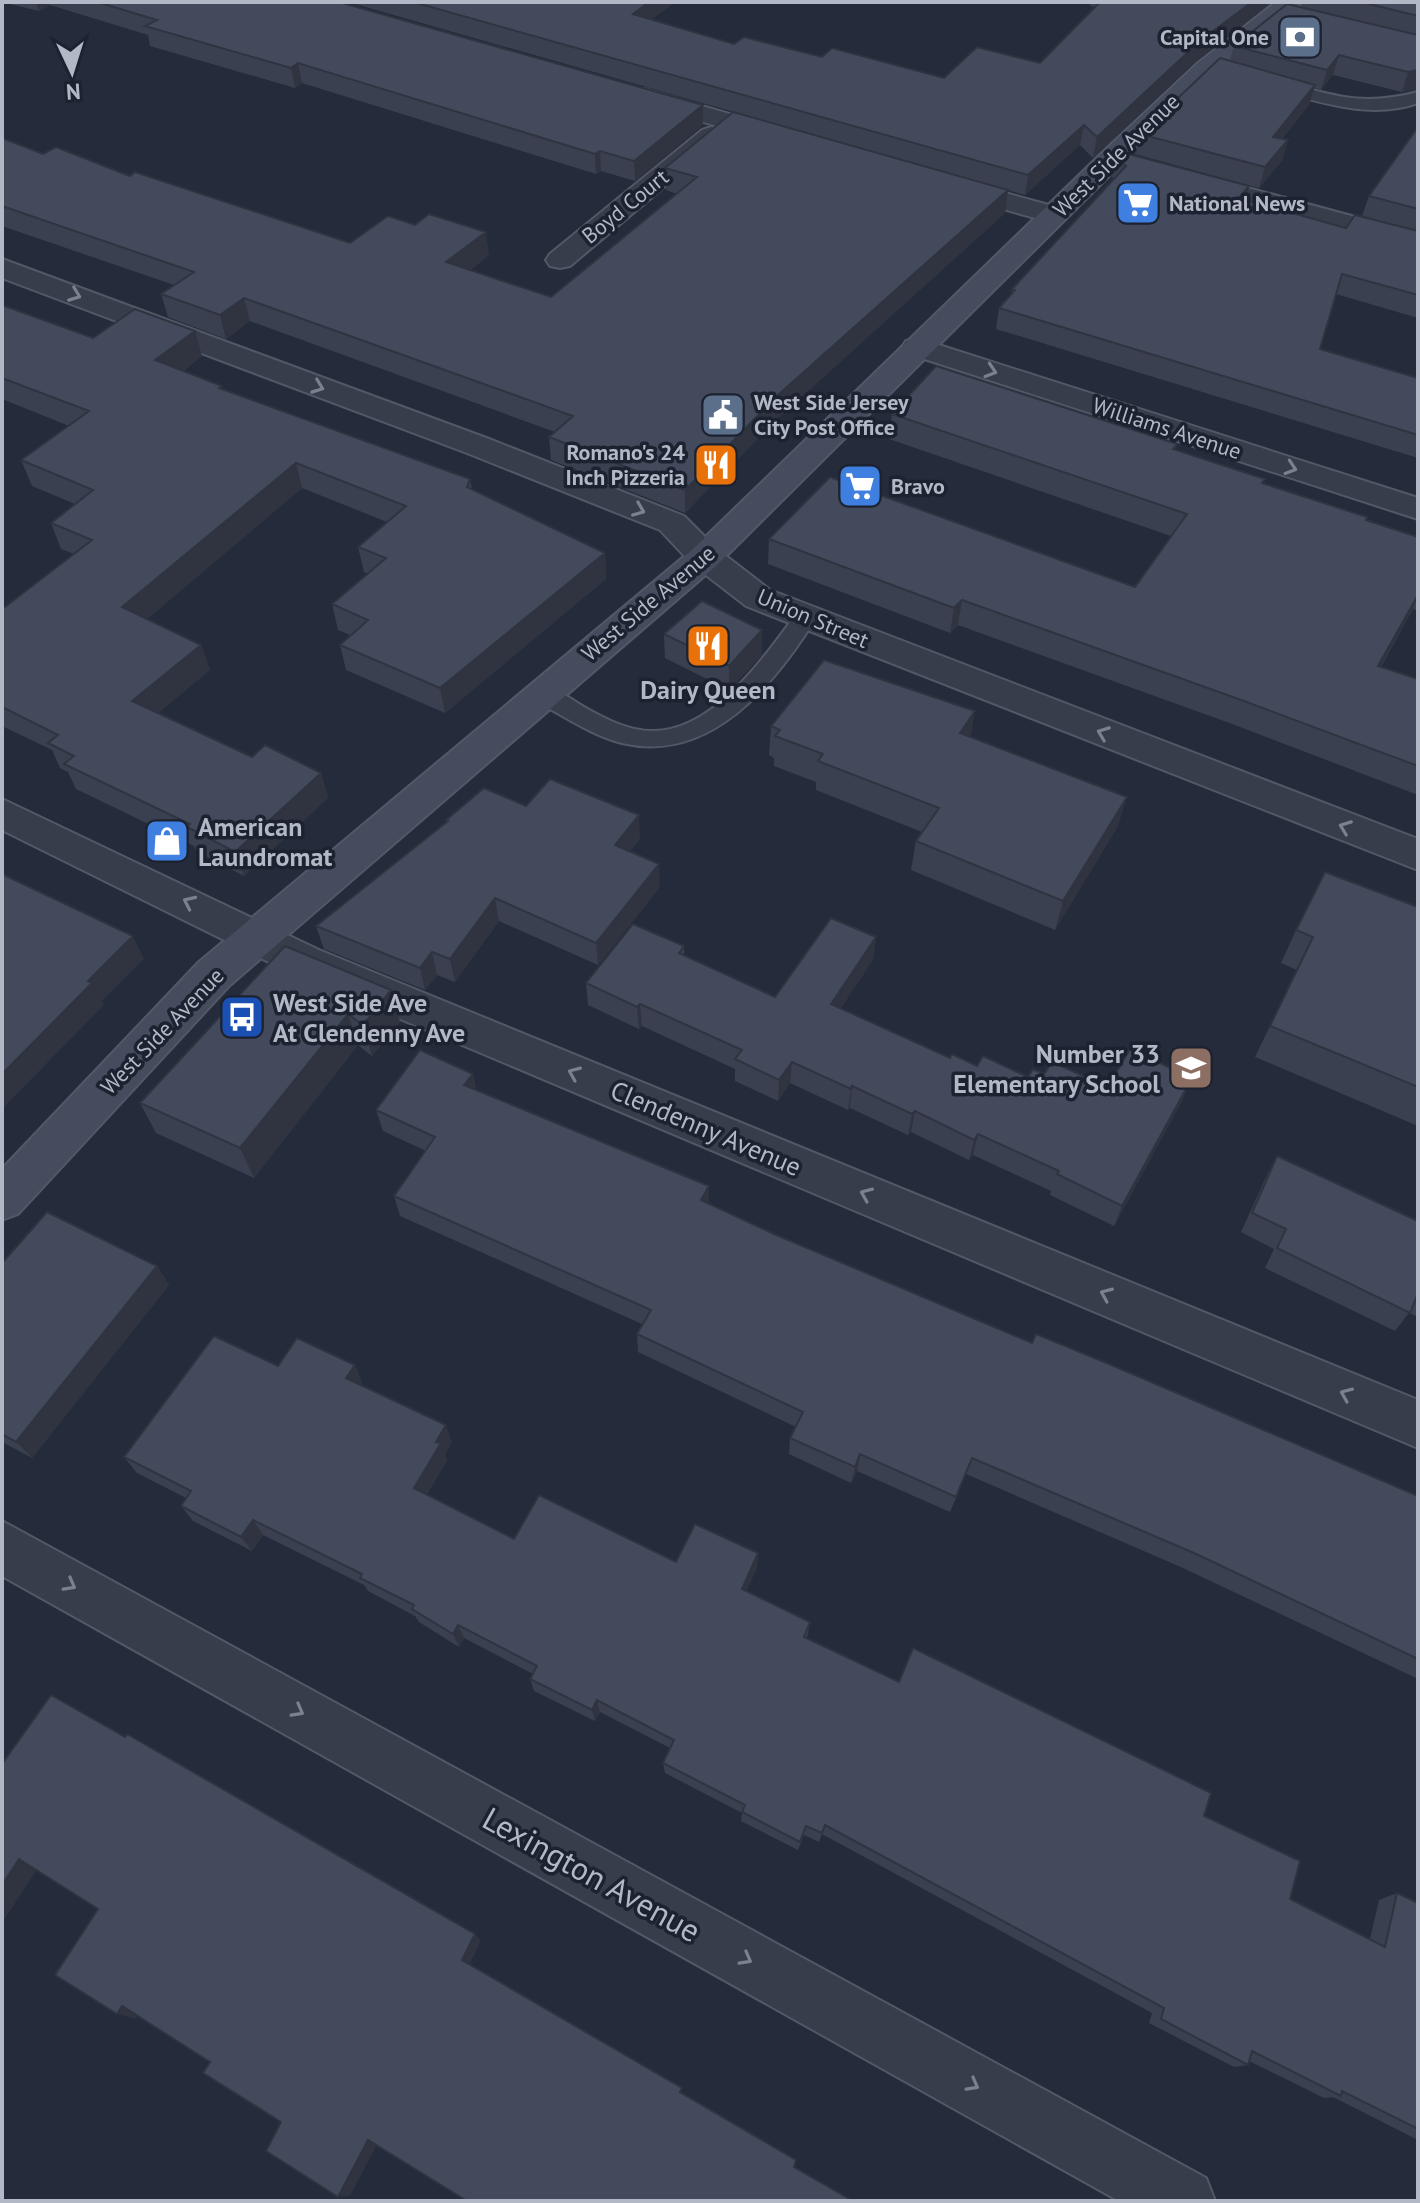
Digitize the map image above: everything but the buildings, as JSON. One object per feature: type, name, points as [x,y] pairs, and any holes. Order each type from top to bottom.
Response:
[{"type":"main road","name":"West Side Avenue","points":[[2,1200],[214,974],[705,557],[1111,159],[1289,11]]},
{"type":"street","points":[[623,91],[803,143]]},
{"type":"street","name":"Boyd Court","points":[[560,260],[728,121]]},
{"type":"street","points":[[1111,159],[1418,243]]},
{"type":"street","points":[[923,177],[1053,215]]},
{"type":"street","name":"Union Street","points":[[2,268],[478,446],[672,523],[705,557],[758,598],[1418,855]]},
{"type":"street","name":"Williams Avenue","points":[[917,347],[1418,509]]},
{"type":"street","name":"Clendenny Avenue","points":[[2,813],[259,936],[304,961],[1418,1424]]},
{"type":"street","name":"Lexington Avenue","points":[[2,1547],[1183,2201]]},
{"type":"lane","points":[[1267,83],[1367,104],[1401,104],[1418,97]]},
{"type":"lane","points":[[541,694],[622,735],[657,740],[689,735],[734,704],[805,618]]},
{"type":"place","name":"Capital One","points":[[1300,37]]},
{"type":"place","name":"National News","points":[[1138,203]]},
{"type":"place","name":"West Side Jersey City Post Office","points":[[723,415]]},
{"type":"place","name":"Romano's 24 Inch Pizzeria","points":[[716,465]]},
{"type":"place","name":"Bravo","points":[[860,486]]},
{"type":"place","name":"Dairy Queen","points":[[708,646]]},
{"type":"place","name":"American Laundromat","points":[[167,841]]},
{"type":"place","name":"West Side Ave At Clendenny Ave","points":[[242,1017]]},
{"type":"place","name":"Number 33 Elementary School","points":[[1191,1068]]}]
